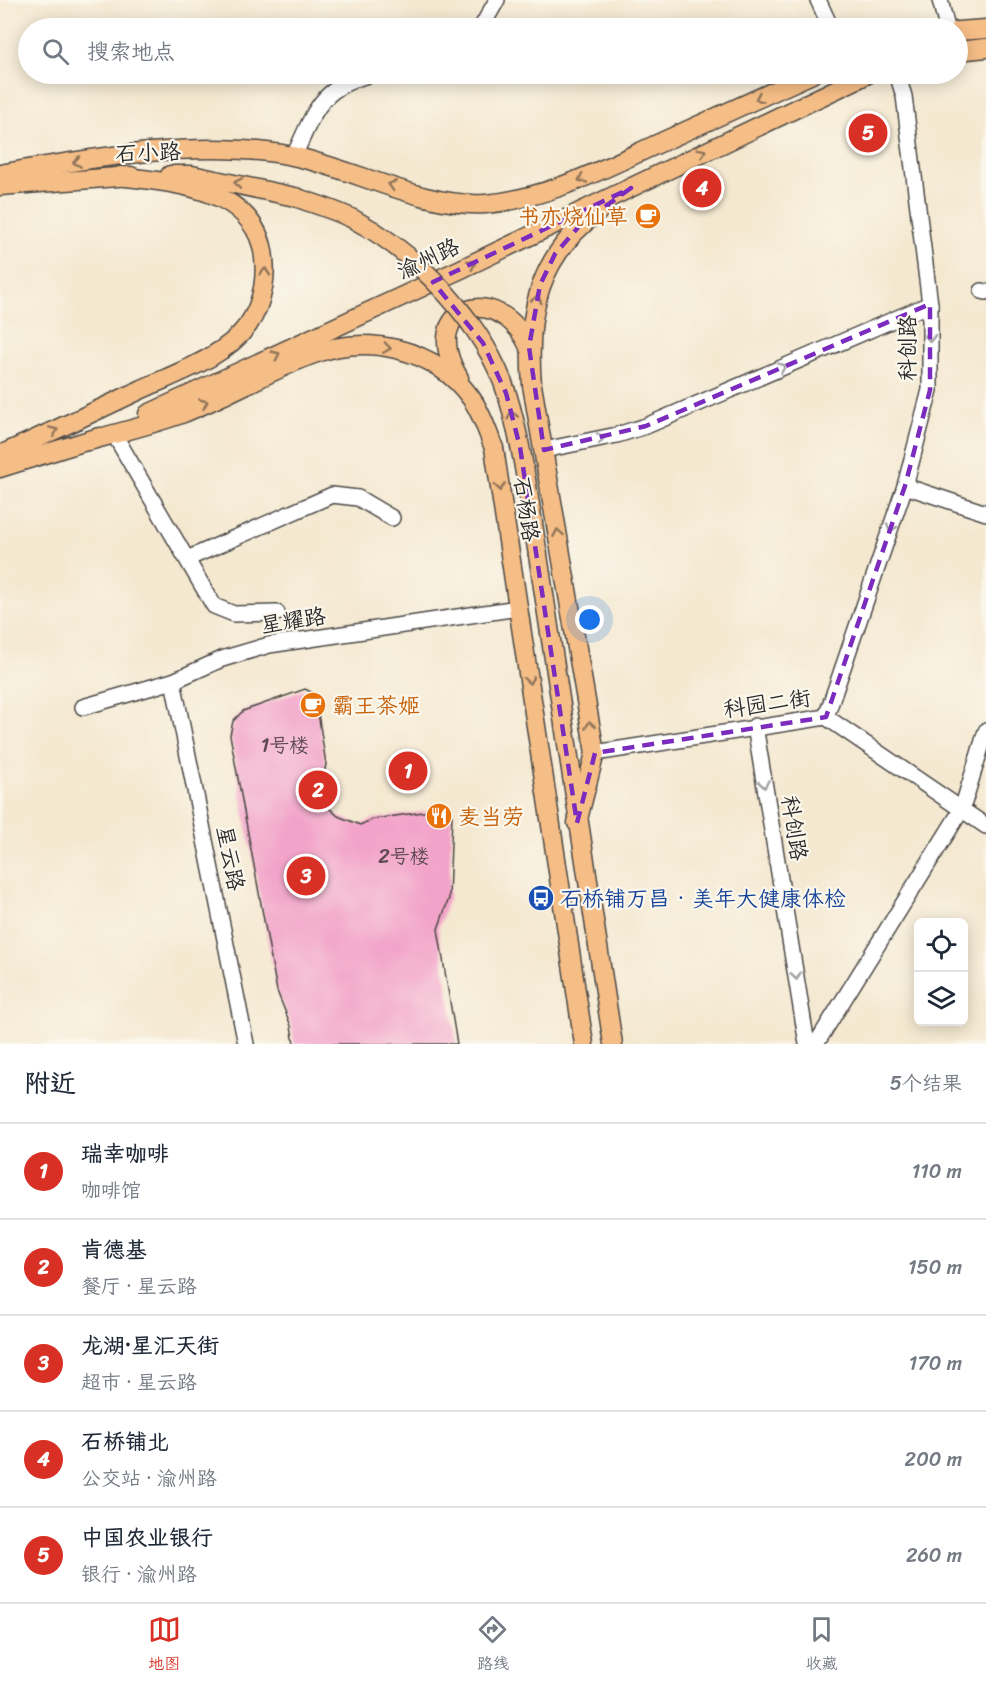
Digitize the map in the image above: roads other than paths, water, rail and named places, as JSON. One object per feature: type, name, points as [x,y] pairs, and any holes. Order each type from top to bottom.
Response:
[{"type":"main road","points":[[968,30],[986,29]]},
{"type":"main road","points":[[968,50],[986,48]]},
{"type":"main road","name":"渝州路","points":[[0,174],[116,156],[228,149],[294,156],[441,201],[484,204],[528,196],[572,184],[790,84]]},
{"type":"main road","name":"渝州路","points":[[0,468],[89,441],[461,269],[847,84]]},
{"type":"main road","name":"石小路","points":[[0,186],[120,176],[192,174],[295,197],[353,219],[401,249],[446,295],[483,343],[506,393],[520,447],[538,555]]},
{"type":"main road","points":[[0,455],[194,365],[232,342],[249,324],[259,305],[266,263],[260,241],[249,222],[234,206],[212,193],[186,186],[120,176]]},
{"type":"main road","points":[[578,823],[595,753],[532,385],[529,347],[532,317],[540,285],[555,254],[581,224],[631,188]]},
{"type":"main road","points":[[472,399],[447,357],[446,337],[455,318],[474,308],[496,311],[515,323],[529,347]]},
{"type":"main road","name":"石杨路","points":[[89,441],[181,414],[312,354],[352,345],[395,348],[418,356],[437,365],[458,382],[472,399],[494,448],[584,1044]]},
{"type":"main road","name":"石杨路","points":[[538,555],[614,1044]]},
{"type":"street","points":[[487,18],[497,0]]},
{"type":"street","points":[[818,0],[826,18]]},
{"type":"street","points":[[940,0],[944,18]]},
{"type":"street","points":[[294,156],[319,105],[339,84]]},
{"type":"street","points":[[900,84],[904,96],[930,304]]},
{"type":"street","name":"科创路","points":[[544,450],[617,435],[646,426],[930,304],[930,390],[905,486],[826,717]]},
{"type":"street","points":[[114,434],[214,606],[234,614],[276,613]]},
{"type":"street","points":[[905,486],[986,513]]},
{"type":"street","points":[[187,559],[332,495],[358,498],[392,518]]},
{"type":"street","name":"星耀路","points":[[83,707],[173,681],[222,659],[269,645],[518,608]]},
{"type":"street","name":"星云路","points":[[173,681],[246,1044]]},
{"type":"street","name":"科园二街","points":[[595,753],[755,726],[826,717],[986,826]]},
{"type":"street","name":"科创路","points":[[755,726],[807,1044]]},
{"type":"street","points":[[816,1044],[962,809],[986,730]]},
{"type":"place","name":"中国农业银行","points":[[868,133]]},
{"type":"place","name":"石桥铺北","points":[[702,188]]},
{"type":"place","name":"书亦烧仙草","points":[[648,216]]},
{"type":"place","name":"霸王茶姬","points":[[313,705]]},
{"type":"place","name":"瑞幸咖啡","points":[[408,771]]},
{"type":"place","name":"肯德基","points":[[318,790]]},
{"type":"place","name":"麦当劳","points":[[439,816]]},
{"type":"place","name":"龙湖·星汇天街","points":[[306,876]]},
{"type":"place","name":"石桥铺万昌‧美年大健康体检","points":[[541,898]]}]
